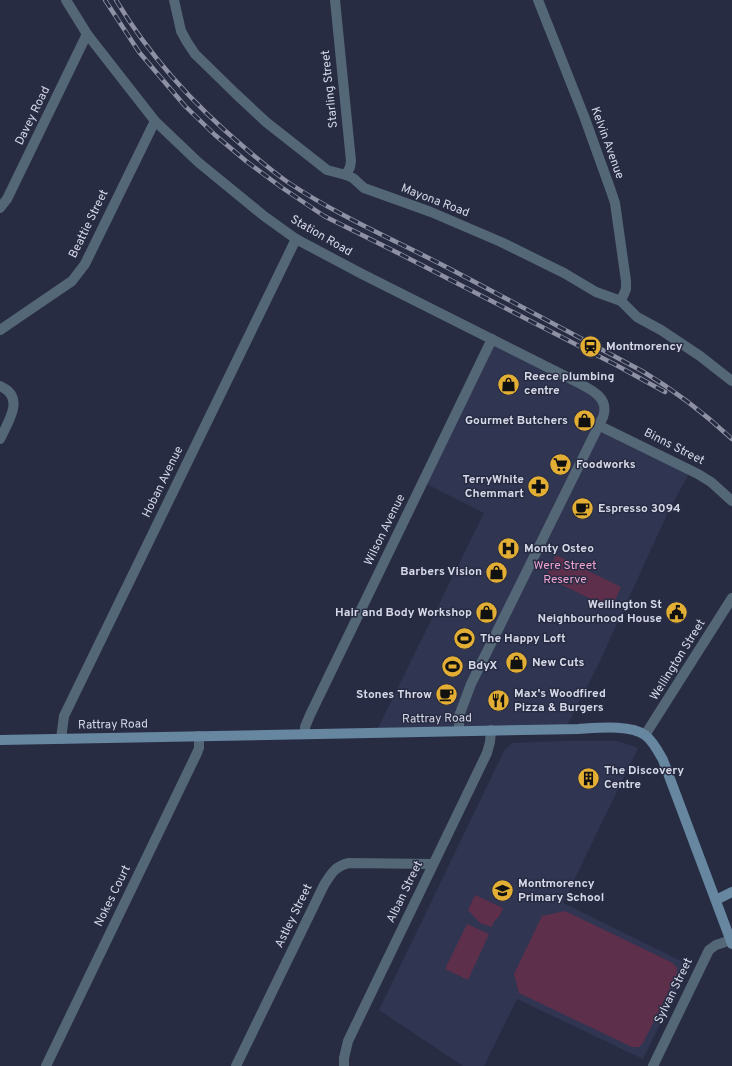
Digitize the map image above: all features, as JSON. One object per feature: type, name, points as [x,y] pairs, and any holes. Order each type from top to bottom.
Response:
[{"type":"street","name":"Station Road","points":[[66,0],[87,34],[155,121],[198,162],[229,188],[296,239],[598,394],[603,400],[605,408],[603,417],[471,684],[459,716],[459,732]]},
{"type":"street","name":"Mayona Road","points":[[174,0],[178,20],[187,42],[206,65],[266,122],[327,170],[346,174],[364,188],[431,212],[501,242],[564,273],[596,292],[621,301],[637,317],[661,330],[700,356],[732,381]]},
{"type":"street","name":"Starling Street","points":[[335,0],[351,161],[350,167],[346,174]]},
{"type":"street","name":"Kelvin Avenue","points":[[538,0],[584,116],[615,203],[626,281],[626,289],[621,301]]},
{"type":"street","name":"Davey Road","points":[[0,208],[7,199],[87,34]]},
{"type":"street","name":"Beattie Street","points":[[0,330],[72,281],[78,274],[85,264],[155,121]]},
{"type":"street","name":"Hoban Avenue","points":[[61,739],[64,716],[296,239]]},
{"type":"street","name":"Wilson Avenue","points":[[305,734],[310,715],[492,339]]},
{"type":"street","points":[[0,386],[10,392],[14,402],[12,414],[0,439]]},
{"type":"street","name":"Binns Street","points":[[598,425],[698,474],[711,482],[732,501]]},
{"type":"street","name":"Wellington Street","points":[[645,735],[732,598]]},
{"type":"street","name":"Rattray Road","points":[[0,740],[623,728],[636,730],[645,735]]},
{"type":"street","name":"Alban Street","points":[[344,1066],[344,1058],[348,1041],[432,864],[487,753],[491,730]]},
{"type":"street","points":[[645,735],[654,744],[663,760],[731,942]]},
{"type":"street","name":"Nokes Court","points":[[46,1066],[197,753],[199,748],[199,736]]},
{"type":"street","name":"Astley Street","points":[[236,1066],[324,885],[334,869],[340,864],[348,863],[432,864]]},
{"type":"street","points":[[716,900],[732,892]]},
{"type":"street","name":"Sylvan Street","points":[[653,1066],[709,950],[716,945],[731,942]]},
{"type":"shaded area","points":[[495,343],[596,395],[602,409],[596,425],[689,474],[669,510],[600,661],[568,724],[378,728],[484,513],[427,484]]},
{"type":"shaded area","name":"Montmorency Primary School","points":[[617,741],[638,748],[563,903],[689,965],[643,1059],[517,999],[484,1066],[463,1066],[379,1010],[504,751],[512,743]]},
{"type":"green space","name":"Were Street Reserve","points":[[556,555],[621,587],[611,609],[546,577]]},
{"type":"green space","points":[[475,895],[503,908],[499,917],[491,927],[480,923],[468,910]]},
{"type":"green space","points":[[565,911],[671,962],[677,968],[677,974],[643,1043],[639,1047],[632,1047],[519,993],[514,974],[542,916]]},
{"type":"green space","points":[[467,924],[489,934],[468,980],[445,969]]},
{"type":"railway","points":[[105,0],[139,52],[185,106],[215,135],[246,161],[281,187],[324,216],[616,365],[665,392]]},
{"type":"railway","points":[[116,0],[143,41],[174,79],[226,132],[283,179],[349,218],[454,271],[642,371],[689,403],[732,439]]},
{"type":"place","name":"Montmorency","points":[[591,347]]},
{"type":"place","name":"Reece plumbing centre","points":[[508,384]]},
{"type":"place","name":"Gourmet Butchers","points":[[584,421]]},
{"type":"place","name":"Foodworks","points":[[561,465]]},
{"type":"place","name":"TerryWhite Chemmart","points":[[539,487]]},
{"type":"place","name":"Espresso 3094","points":[[582,509]]},
{"type":"place","name":"Monty Osteo","points":[[508,549]]},
{"type":"place","name":"Barbers Vision","points":[[497,572]]},
{"type":"place","name":"Wellington St Neighbourhood House","points":[[677,612]]},
{"type":"place","name":"Hair and Body Workshop","points":[[487,613]]},
{"type":"place","name":"The Happy Loft","points":[[464,639]]},
{"type":"place","name":"New Cuts","points":[[517,663]]},
{"type":"place","name":"BdyX","points":[[453,666]]},
{"type":"place","name":"Stones Throw","points":[[447,695]]},
{"type":"place","name":"Max's Woodfired Pizza & Burgers","points":[[498,701]]},
{"type":"place","name":"The Discovery Centre","points":[[589,778]]},
{"type":"place","name":"Montmorency Primary School","points":[[503,891]]}]
